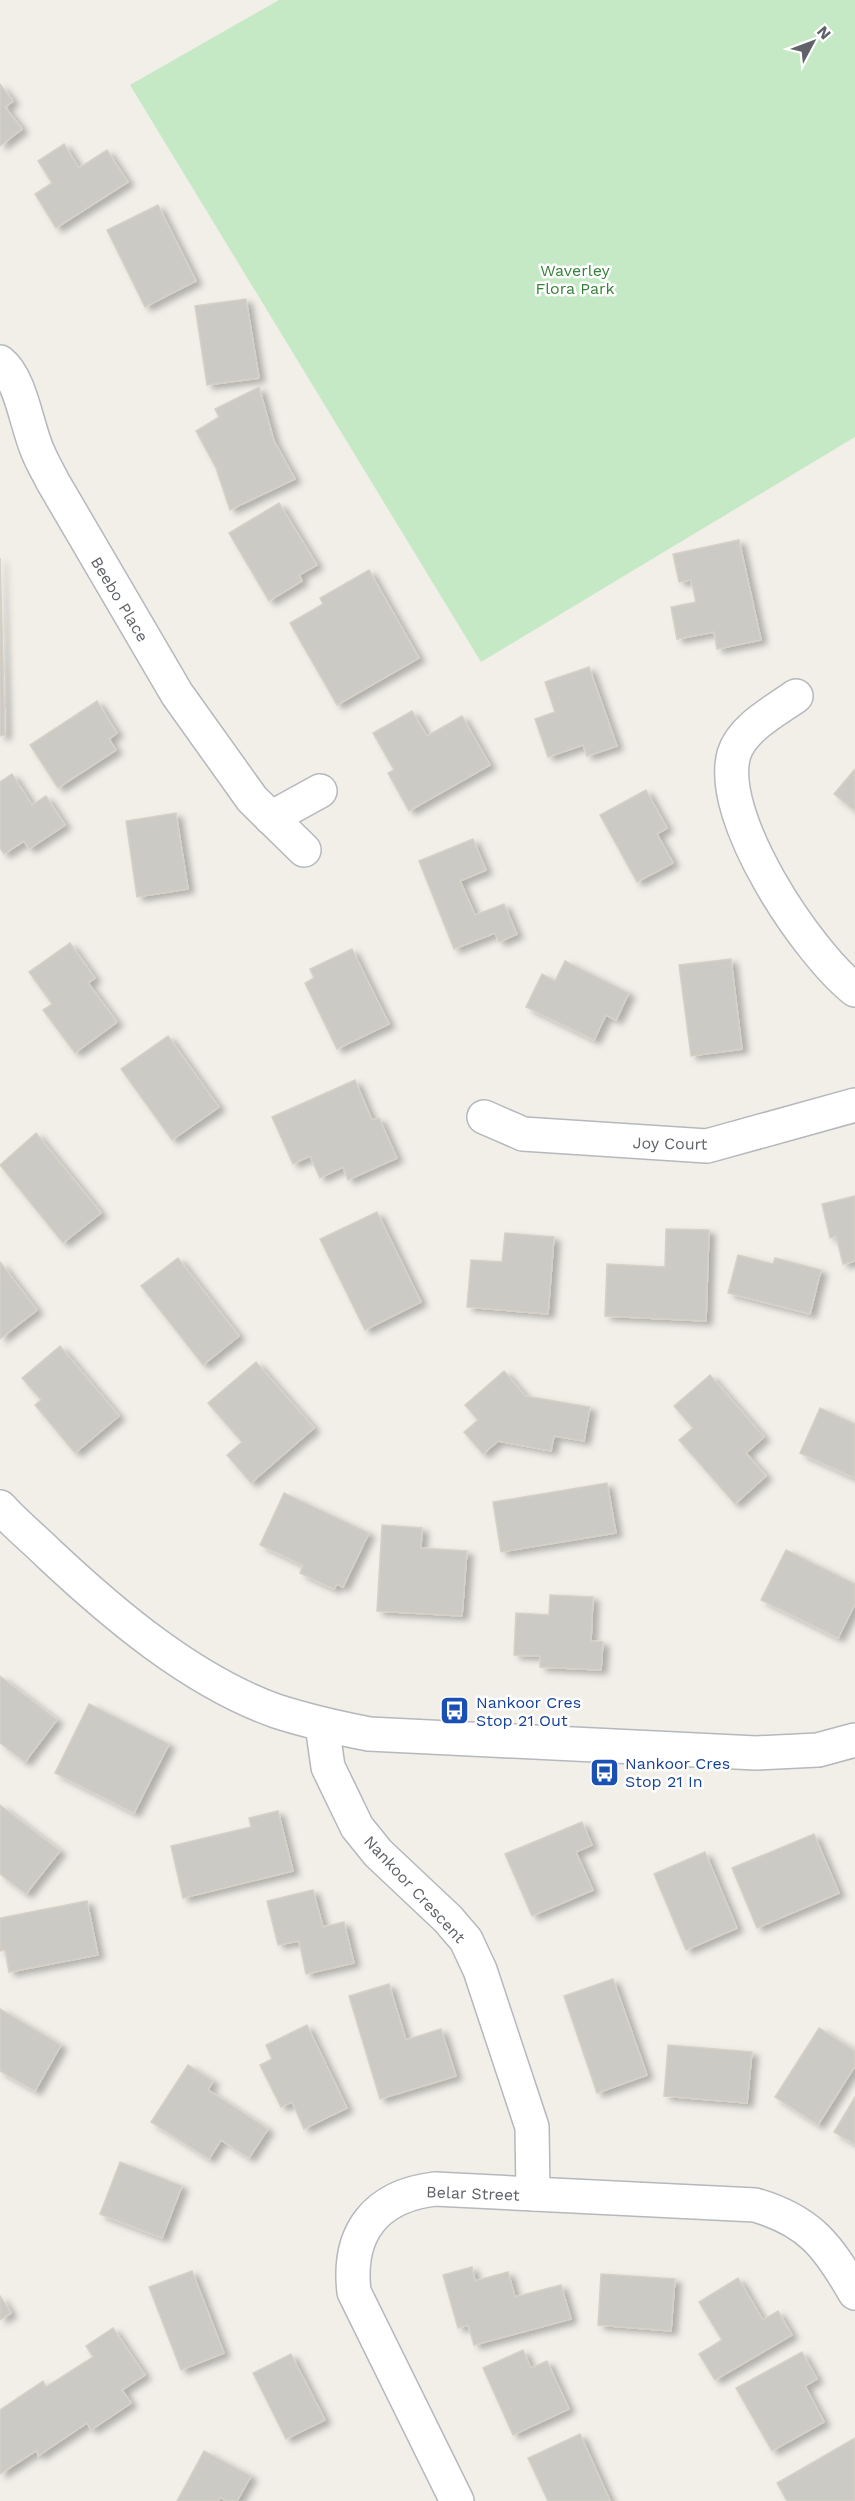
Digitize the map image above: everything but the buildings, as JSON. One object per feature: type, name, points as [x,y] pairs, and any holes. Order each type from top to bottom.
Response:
[{"type":"street","name":"Beebo Place","points":[[0,362],[10,374],[16,387],[37,452],[52,482],[177,694],[252,799],[304,850]]},
{"type":"street","points":[[796,696],[743,737],[734,753],[731,771],[733,781],[751,848],[775,891],[812,944],[855,990]]},
{"type":"street","points":[[271,818],[320,791]]},
{"type":"street","name":"Joy Court","points":[[484,1117],[523,1134],[707,1146],[855,1105]]},
{"type":"street","points":[[0,1507],[78,1581],[141,1633],[233,1690],[274,1710],[322,1725],[369,1734],[756,1753],[818,1750],[855,1740]]},
{"type":"street","name":"Nankoor Crescent","points":[[322,1725],[328,1767],[357,1827],[378,1853],[448,1919],[466,1940],[480,1970],[532,2127],[533,2194]]},
{"type":"street","name":"Belar Street","points":[[457,2501],[354,2292],[351,2269],[355,2249],[363,2229],[377,2211],[396,2198],[413,2192],[435,2189],[755,2205],[777,2211],[800,2223],[817,2237],[832,2253],[855,2293]]},
{"type":"green space","name":"Waverley Flora Park","points":[[279,0],[855,0],[855,437],[481,662],[130,85]]},
{"type":"place","name":"Nankoor Cres Stop 21 Out","points":[[455,1711]]},
{"type":"place","name":"Nankoor Cres Stop 21 In","points":[[604,1772]]}]
